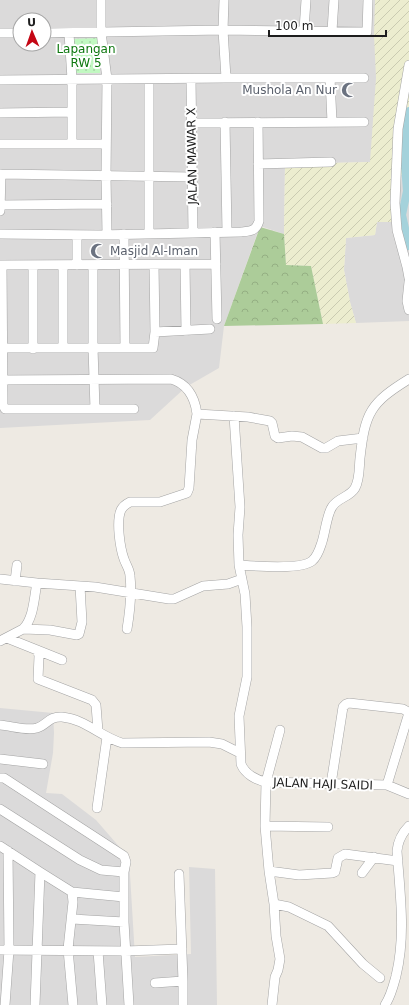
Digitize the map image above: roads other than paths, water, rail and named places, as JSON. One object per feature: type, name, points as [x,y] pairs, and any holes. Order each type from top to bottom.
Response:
[{"type":"street","points":[[101,0],[101,32],[107,80],[107,234]]},
{"type":"street","points":[[224,0],[223,30],[226,78]]},
{"type":"street","points":[[304,30],[306,0]]},
{"type":"street","points":[[332,31],[334,0]]},
{"type":"street","points":[[52,33],[223,30],[367,32],[368,0]]},
{"type":"street","points":[[0,33],[12,33]]},
{"type":"street","points":[[69,33],[72,79],[72,143]]},
{"type":"street","points":[[409,65],[398,129],[395,203],[397,230],[409,278]]},
{"type":"street","points":[[330,78],[332,122]]},
{"type":"street","points":[[0,80],[364,78]]},
{"type":"street","points":[[149,79],[150,233]]},
{"type":"street","name":"JALAN MAWAR X","points":[[191,79],[193,233]]},
{"type":"street","points":[[0,113],[72,112]]},
{"type":"street","points":[[225,122],[227,232]]},
{"type":"street","points":[[0,234],[77,235],[193,233],[254,230],[259,221],[258,122]]},
{"type":"street","points":[[192,123],[364,122]]},
{"type":"street","points":[[0,144],[106,144]]},
{"type":"street","points":[[258,164],[331,162]]},
{"type":"street","points":[[107,204],[0,208],[1,173],[192,177]]},
{"type":"street","points":[[215,232],[217,319]]},
{"type":"street","points":[[124,234],[125,348]]},
{"type":"street","points":[[77,235],[77,265]]},
{"type":"street","points":[[134,409],[95,410],[5,408],[3,405],[1,380],[1,265],[216,264]]},
{"type":"street","points":[[33,265],[33,349]]},
{"type":"street","points":[[63,265],[64,348]]},
{"type":"street","points":[[94,265],[93,348],[95,410]]},
{"type":"street","points":[[1,348],[153,348],[155,332],[154,265]]},
{"type":"street","points":[[185,265],[186,331]]},
{"type":"street","points":[[409,282],[407,302],[409,310]]},
{"type":"street","points":[[155,332],[210,329]]},
{"type":"street","points":[[1,380],[171,379],[177,381],[188,389],[193,397],[197,414],[192,440],[187,493],[160,502],[130,502],[122,508],[120,512],[119,523],[121,547],[124,560],[130,571],[131,594],[127,629]]},
{"type":"street","points":[[240,565],[303,565],[312,561],[318,553],[331,507],[355,488],[368,417],[373,408],[384,397],[409,380]]},
{"type":"street","points":[[197,414],[234,416],[270,421],[272,423],[275,436],[278,438],[292,436],[302,437],[322,448],[326,448],[338,441],[363,438]]},
{"type":"street","name":"JALAN HAJI SAIDI","points":[[234,416],[240,507],[238,535],[240,565],[247,614],[246,684],[239,716],[240,761],[245,771],[257,779],[266,782],[387,786],[409,794]]},
{"type":"street","points":[[15,581],[17,565]]},
{"type":"street","points":[[0,580],[120,590],[131,594],[159,599],[172,599],[203,586],[228,584],[242,579]]},
{"type":"street","points":[[3,640],[26,626],[30,616],[37,583]]},
{"type":"street","points":[[23,629],[50,630],[78,635],[82,622],[80,586]]},
{"type":"street","points":[[3,640],[62,660]]},
{"type":"street","points":[[38,651],[38,679],[92,700],[96,705],[98,731]]},
{"type":"street","points":[[331,784],[343,707],[349,703],[403,709],[408,712],[387,786]]},
{"type":"street","points":[[0,725],[30,729],[39,728],[54,717],[68,718],[98,731],[114,741],[122,743],[209,742],[222,744],[240,753]]},
{"type":"street","points":[[272,1005],[275,977],[280,963],[265,826],[266,782],[280,730]]},
{"type":"street","points":[[97,808],[107,737]]},
{"type":"street","points":[[0,759],[43,764]]},
{"type":"street","points":[[0,778],[4,778],[124,856],[126,862],[124,872],[124,922],[129,1005]]},
{"type":"street","points":[[0,809],[80,860],[100,870],[124,872]]},
{"type":"street","points":[[265,826],[328,827]]},
{"type":"street","points":[[385,1005],[391,996],[401,954],[402,918],[398,844],[403,832],[409,826]]},
{"type":"street","points":[[0,846],[72,892],[124,898]]},
{"type":"street","points":[[5,1005],[8,851]]},
{"type":"street","points":[[269,871],[299,875],[332,873],[336,870],[338,858],[345,854],[398,861]]},
{"type":"street","points":[[362,873],[374,857]]},
{"type":"street","points":[[35,1005],[40,872]]},
{"type":"street","points":[[180,874],[183,980],[182,1005]]},
{"type":"street","points":[[72,892],[74,902],[68,949],[73,1005]]},
{"type":"street","points":[[274,904],[289,907],[328,926],[363,964],[380,978]]},
{"type":"street","points":[[72,919],[124,922]]},
{"type":"street","points":[[5,950],[68,949],[125,951],[182,949]]},
{"type":"street","points":[[98,950],[102,1005]]},
{"type":"street","points":[[155,983],[183,980]]},
{"type":"waterway","points":[[409,111],[407,117],[405,166],[407,191],[402,215],[409,246]]},
{"type":"place","name":"Mushola An Nur","points":[[349,90]]},
{"type":"place","name":"Masjid Al-Iman","points":[[98,251]]},
{"type":"park label","name":"Lapangan RW 5","points":[[86,56]]}]
